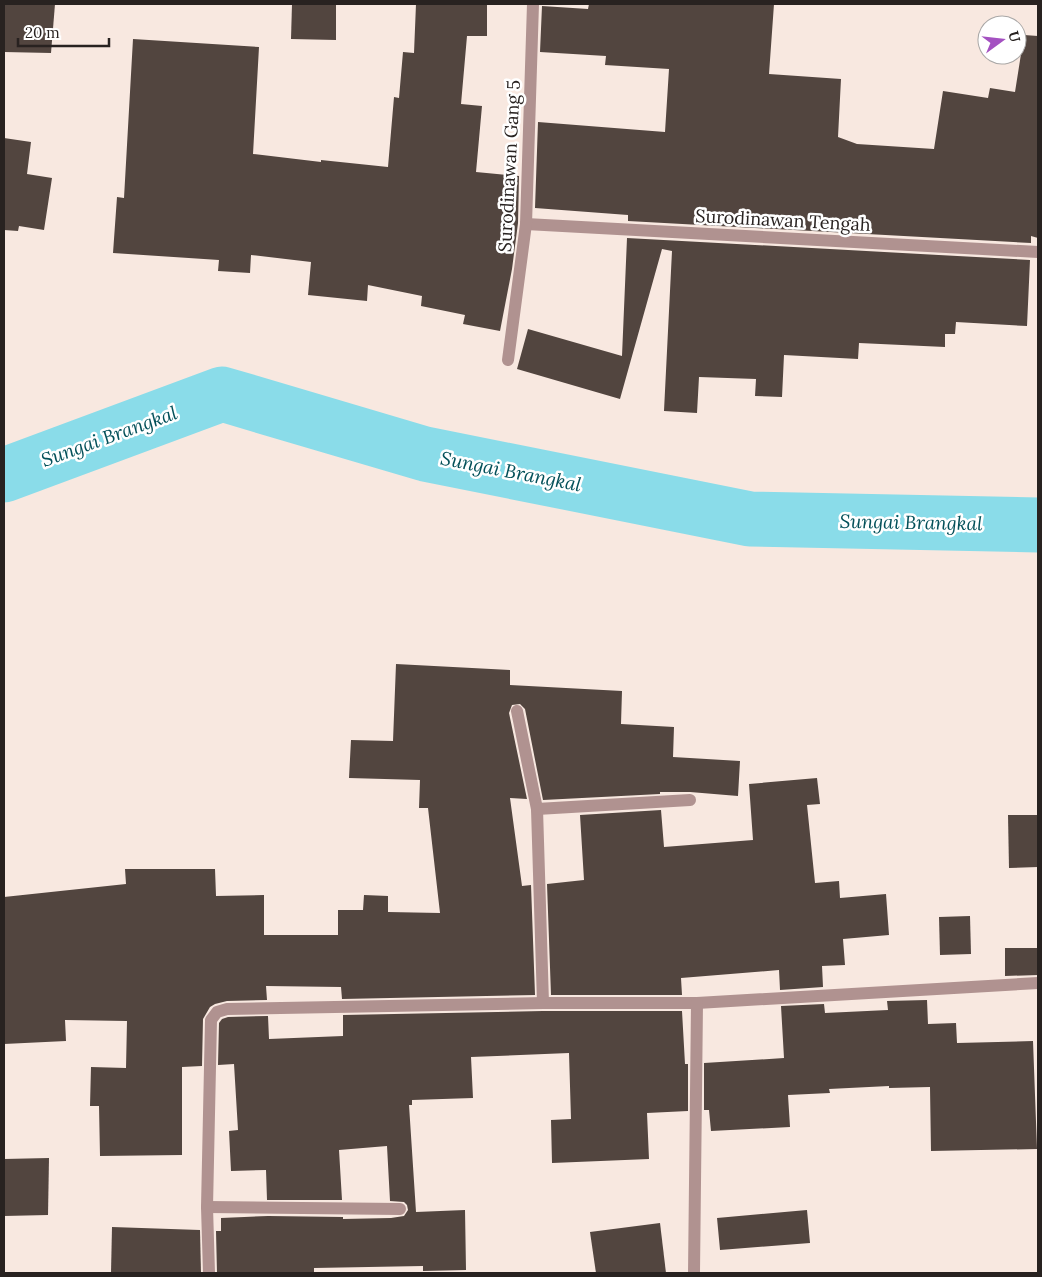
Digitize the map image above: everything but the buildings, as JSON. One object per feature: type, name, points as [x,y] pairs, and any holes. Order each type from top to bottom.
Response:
[{"type":"street","name":"Surodinawan Gang 5","points":[[508,360],[526,224],[533,4]]},
{"type":"street","name":"Surodinawan Tengah","points":[[526,224],[1038,252]]},
{"type":"street","points":[[517,710],[537,809],[543,1003]]},
{"type":"street","points":[[537,809],[690,800]]},
{"type":"street","points":[[209,1273],[207,1208],[211,1020],[216,1012],[227,1009],[543,1003],[697,1003],[1038,983]]},
{"type":"street","points":[[694,1273],[697,1003]]},
{"type":"street","points":[[207,1208],[400,1209]]},
{"type":"waterway","name":"Sungai Brangkal","points":[[4,475],[222,394],[425,454],[750,519],[1038,525]]}]
